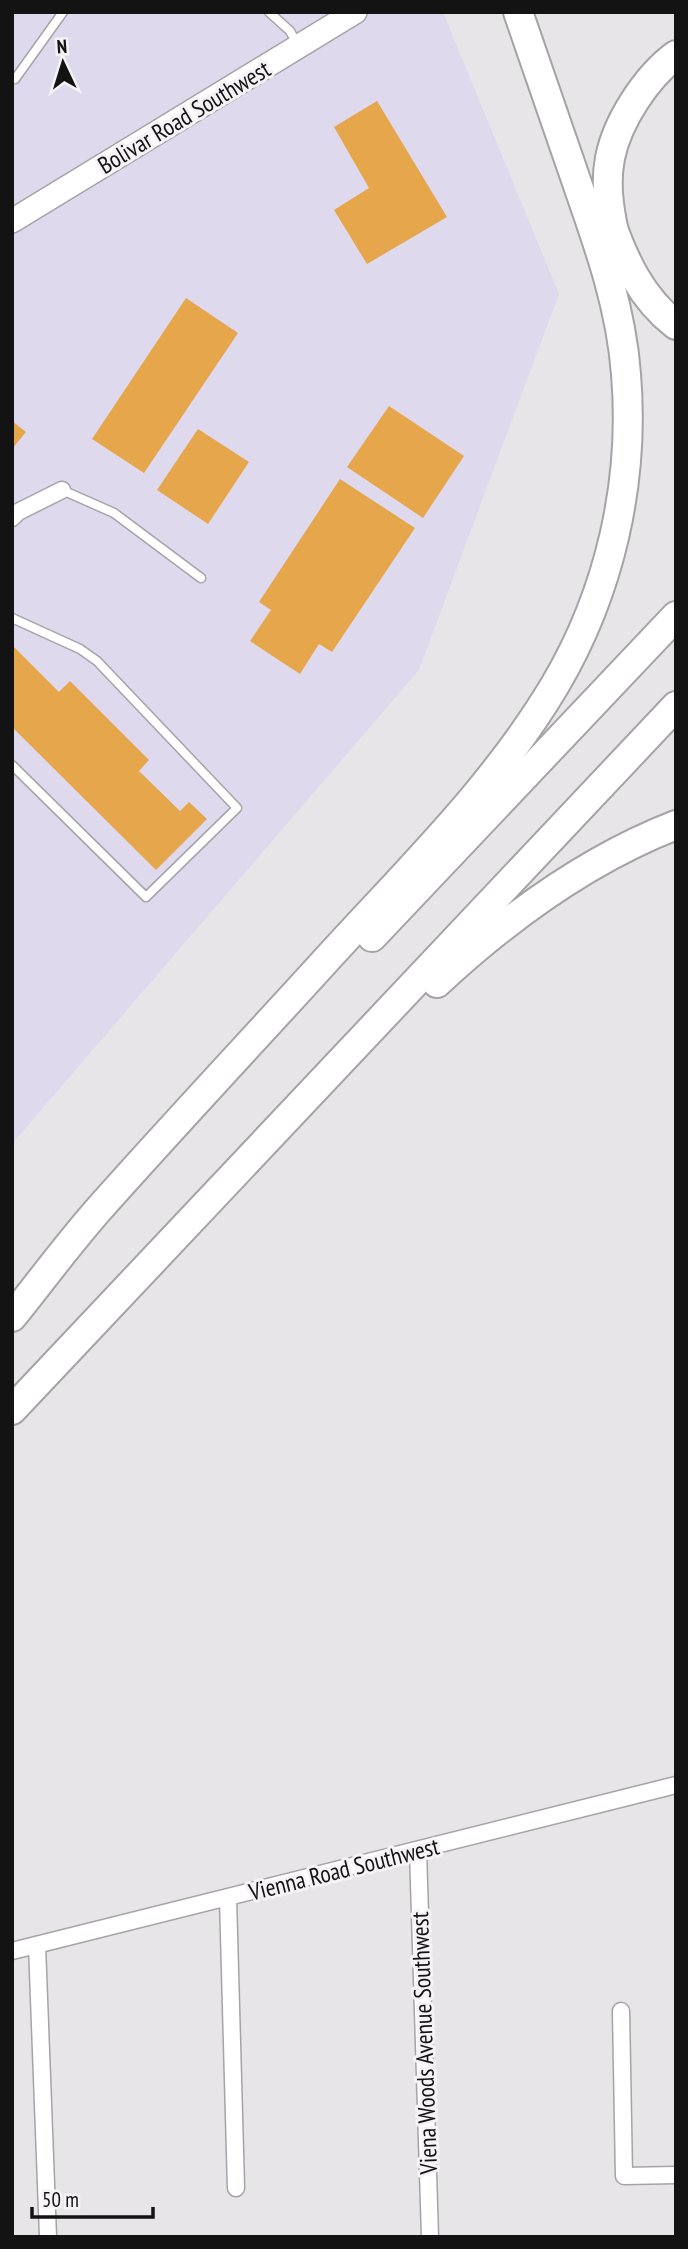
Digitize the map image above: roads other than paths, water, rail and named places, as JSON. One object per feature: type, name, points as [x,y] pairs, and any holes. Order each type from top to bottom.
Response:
[{"type":"highway","points":[[12,1318],[98,1210],[426,850],[491,774],[533,719],[555,684],[590,612],[607,565],[625,477],[628,419],[623,344],[606,265],[518,12]]},
{"type":"highway","points":[[538,12],[628,267],[656,307],[676,325]]},
{"type":"highway","points":[[614,233],[608,190],[610,156],[622,125],[639,94],[654,75],[676,55]]},
{"type":"highway","points":[[12,1318],[676,616]]},
{"type":"highway","points":[[12,1410],[676,706]]},
{"type":"highway","points":[[119,1296],[176,1254],[394,1025],[471,952],[527,908],[577,874],[630,845],[676,825]]},
{"type":"street","name":"Bolivar Road Southwest","points":[[12,221],[355,12]]},
{"type":"street","points":[[12,519],[18,512],[62,490]]},
{"type":"street","name":"Vienna Road Southwest","points":[[12,1951],[676,1785]]},
{"type":"street","name":"Viena Woods Avenue Southwest","points":[[418,1850],[430,2237]]},
{"type":"street","points":[[228,1898],[236,2188]]},
{"type":"street","points":[[37,1945],[48,2237]]},
{"type":"street","points":[[621,2011],[624,2176],[676,2175]]},
{"type":"lane","points":[[15,79],[63,12]]},
{"type":"lane","points":[[269,12],[290,32],[299,47]]},
{"type":"lane","points":[[62,490],[114,513],[201,578]]},
{"type":"lane","points":[[12,618],[80,649],[97,660],[237,808],[146,897],[12,765]]}]
